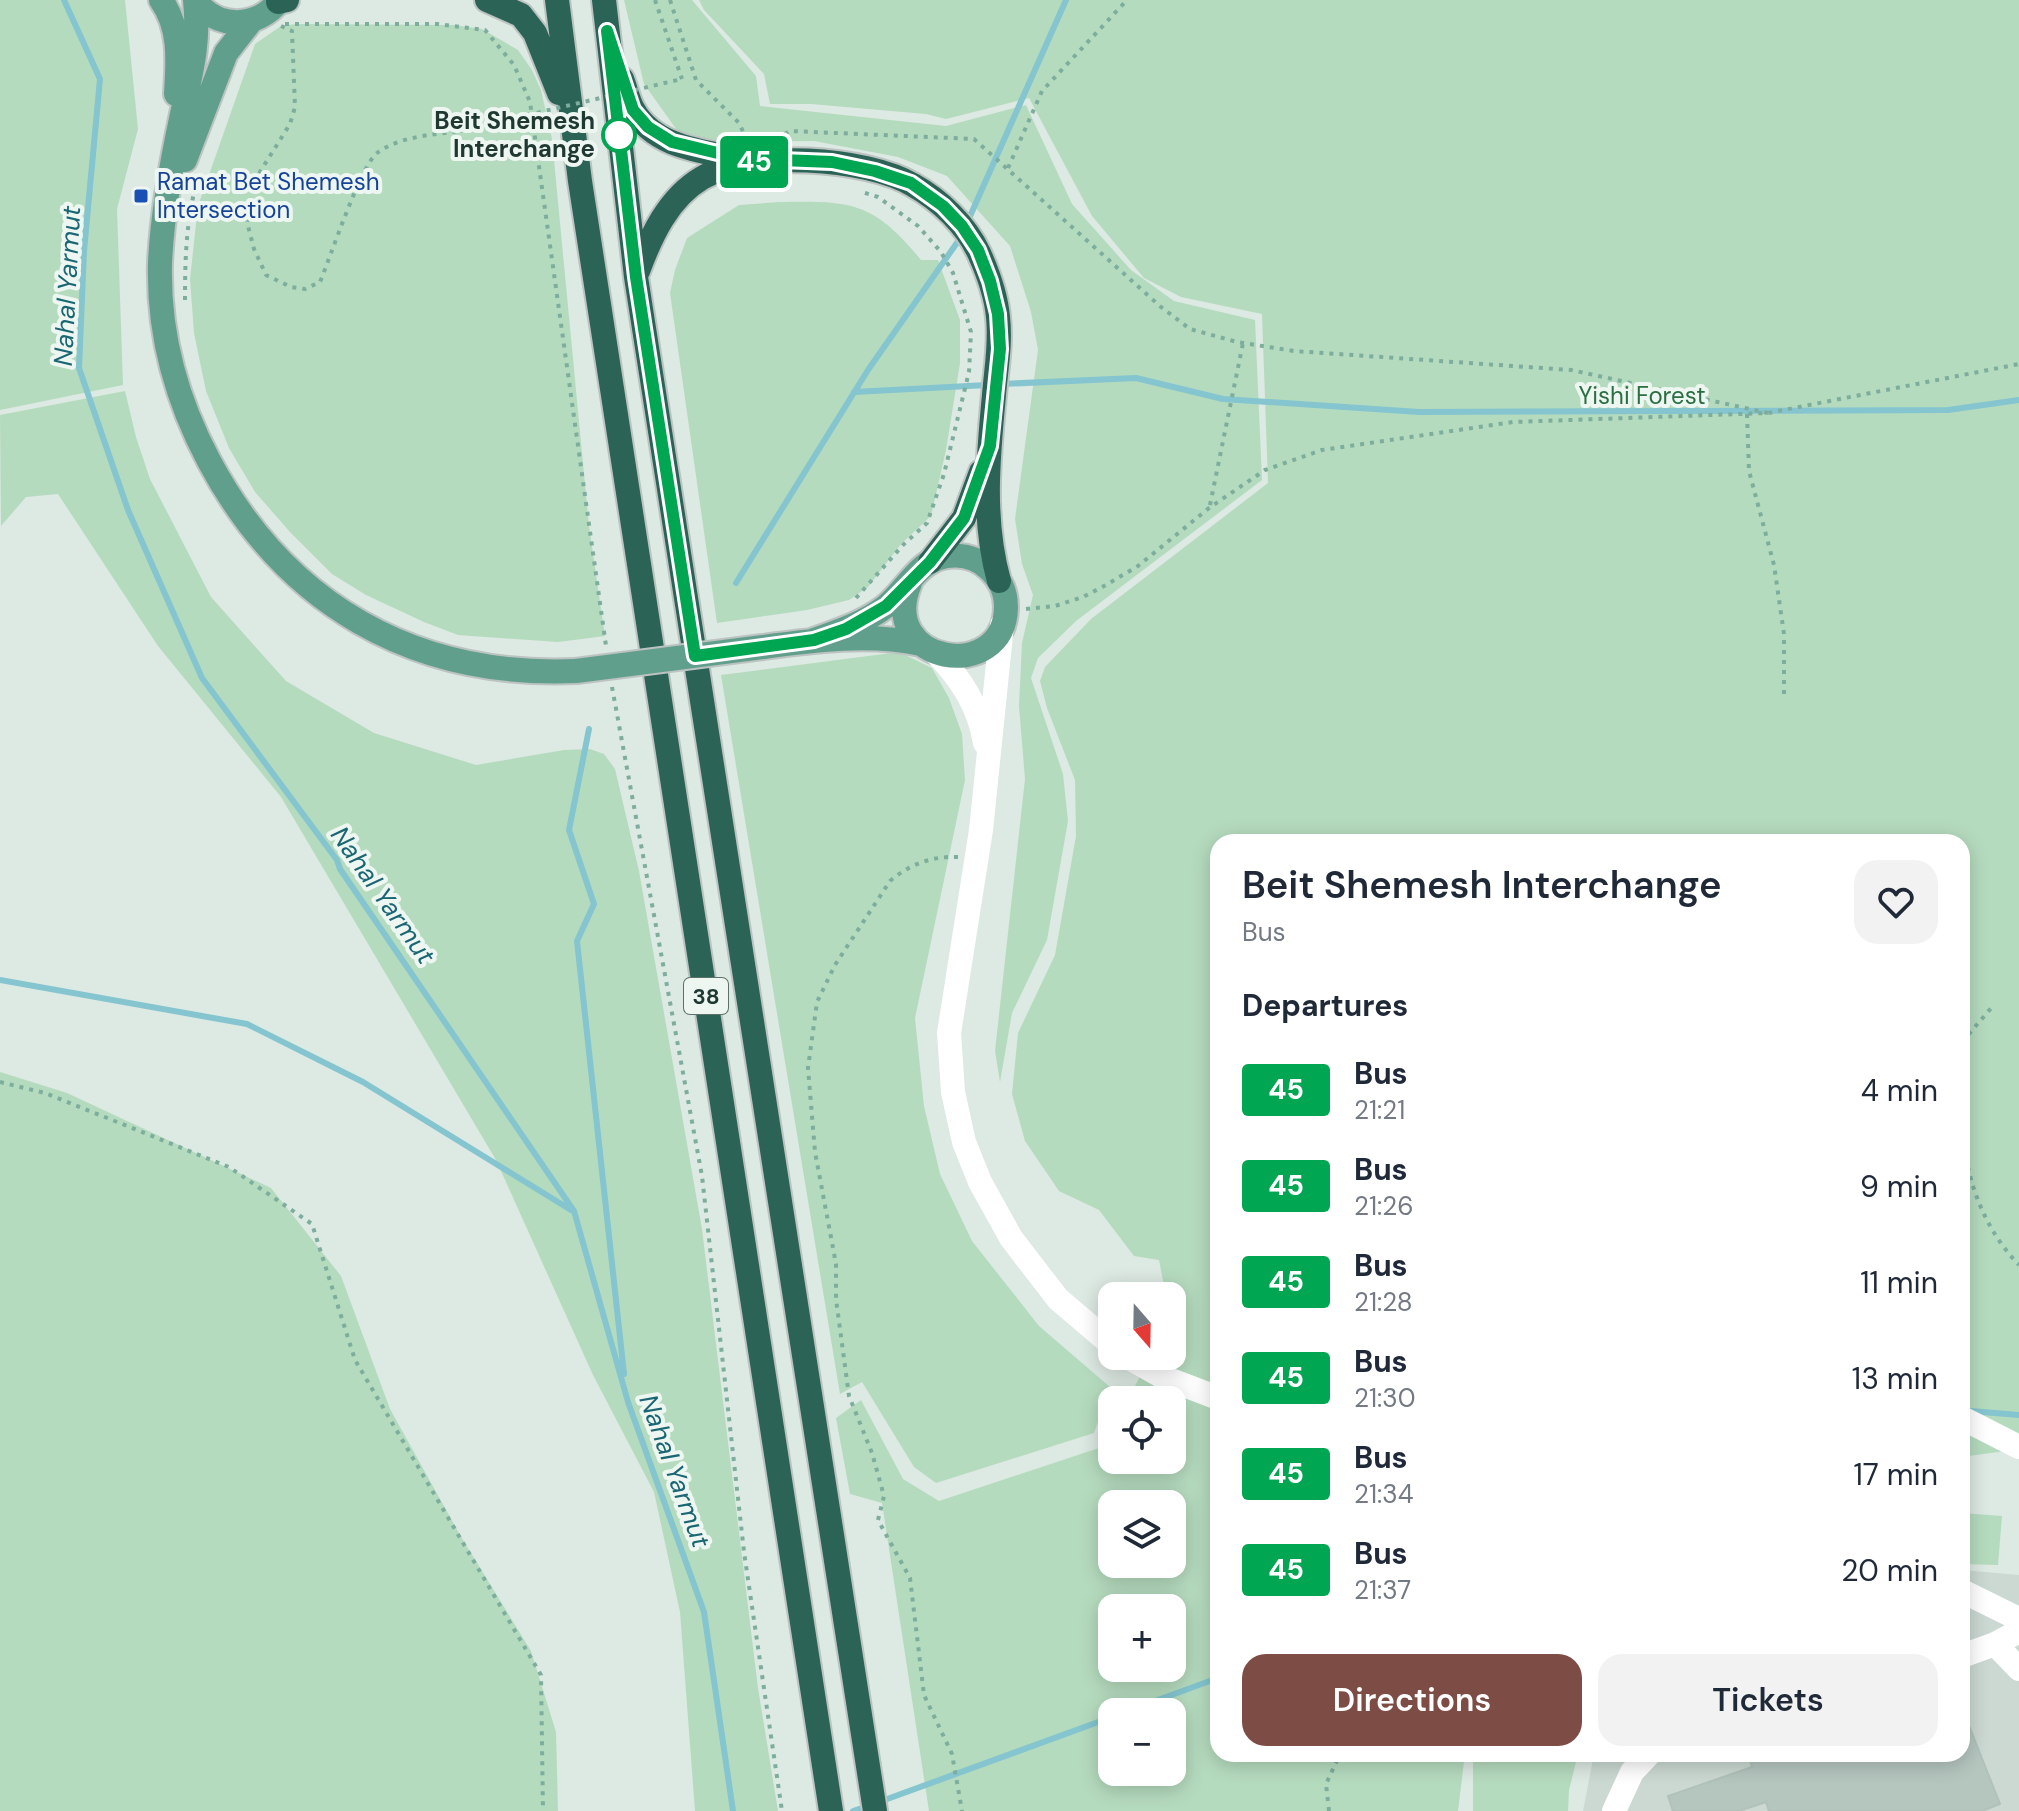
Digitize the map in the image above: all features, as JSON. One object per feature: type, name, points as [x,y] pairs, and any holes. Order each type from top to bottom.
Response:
[{"type":"highway","points":[[487,0],[521,15],[535,33],[555,79],[580,181]]},
{"type":"highway","name":"38","points":[[557,0],[580,181],[831,1811]]},
{"type":"highway","name":"38","points":[[604,0],[636,277],[875,1811]]},
{"type":"highway","points":[[607,31],[633,110],[659,136],[684,147],[753,158],[832,162],[875,171],[911,183],[943,206],[962,226],[978,250],[998,314],[1000,349],[990,446],[988,527],[999,581]]},
{"type":"highway","points":[[636,277],[651,237],[687,189],[702,178],[753,158]]},
{"type":"highway","points":[[930,562],[964,518],[990,446]]},
{"type":"main road","points":[[161,0],[173,22],[177,51],[171,173],[160,261],[163,329],[168,358],[186,414],[234,505],[280,562],[351,618],[387,637],[426,653],[504,670],[540,673],[814,640],[890,639],[961,656],[979,651],[993,639],[1004,617],[999,581],[988,568],[969,557],[946,556],[921,568],[910,583],[874,614],[846,629],[814,640]]},
{"type":"main road","points":[[171,173],[197,48],[195,0]]},
{"type":"main road","points":[[195,0],[210,15],[223,21],[259,23]]},
{"type":"main road","points":[[164,231],[182,169],[215,77],[233,41],[270,11],[281,7]]},
{"type":"main road","points":[[910,583],[904,600],[906,619],[913,635],[929,649]]},
{"type":"street","points":[[1004,617],[976,857],[949,1033],[953,1092],[964,1142],[995,1212],[1033,1269],[1058,1299],[1098,1333]]},
{"type":"street","points":[[929,649],[953,671],[972,699],[983,728],[987,766]]},
{"type":"street","points":[[1151,1370],[1210,1395]]},
{"type":"street","points":[[1970,1422],[2019,1447]]},
{"type":"street","points":[[1970,1595],[2019,1619]]},
{"type":"street","points":[[1970,1653],[2019,1631]]},
{"type":"street","points":[[1995,1644],[2019,1669]]},
{"type":"street","points":[[1614,1811],[1632,1772],[1641,1762]]},
{"type":"path","points":[[281,7],[292,31],[295,107],[290,124],[258,175],[247,222],[254,249],[266,275],[291,287],[305,289],[320,282],[363,171],[374,155],[415,137],[459,131],[682,79],[655,0]]},
{"type":"path","points":[[670,0],[696,80],[739,123],[753,158],[790,131],[974,139],[1161,307],[1190,329],[1243,343],[1294,351],[1571,370],[1768,413]]},
{"type":"path","points":[[1008,168],[1042,91],[1127,0]]},
{"type":"path","points":[[259,23],[281,7]]},
{"type":"path","points":[[259,23],[281,7],[485,30],[514,65],[530,102],[607,653]]},
{"type":"path","points":[[185,308],[185,253],[192,198],[202,168]]},
{"type":"path","points":[[855,189],[878,197],[918,226],[941,252],[953,273],[971,332],[969,372],[944,474],[927,523],[903,545],[857,598]]},
{"type":"path","points":[[1209,508],[1243,343]]},
{"type":"path","points":[[1004,617],[1083,597],[1138,566],[1209,508],[1265,470],[1322,450],[1513,422],[1768,413],[2019,364]]},
{"type":"path","points":[[1747,414],[1749,471],[1774,565],[1784,634],[1784,699]]},
{"type":"path","points":[[611,683],[702,1176],[744,1552],[782,1811]]},
{"type":"path","points":[[962,1811],[952,1754],[924,1695],[910,1578],[878,1520],[884,1496],[872,1453],[849,1396],[836,1299],[836,1264],[815,1152],[808,1068],[817,1002],[835,965],[890,881],[902,871],[936,857],[976,857]]},
{"type":"path","points":[[1970,1033],[1992,1007]]},
{"type":"path","points":[[0,1082],[45,1093],[229,1167],[312,1224],[355,1360],[541,1675],[543,1811]]},
{"type":"path","points":[[1970,1171],[1974,1193],[1984,1216],[2019,1265]]},
{"type":"path","points":[[1329,1811],[1326,1784],[1336,1762]]},
{"type":"shaded area","points":[[1970,1571],[2019,1575],[2019,1811],[1583,1811],[1592,1762],[1970,1762]]},
{"type":"green space","points":[[0,0],[125,0],[138,129],[117,209],[123,385],[0,410]]},
{"type":"green space","points":[[624,0],[692,0],[756,76],[760,106],[946,126],[1026,105],[1072,204],[1131,270],[1174,301],[1255,320],[1262,480],[1076,621],[1038,658],[1031,678],[1063,774],[1068,821],[1047,940],[1012,1013],[1000,1082],[995,1051],[1025,779],[1019,706],[1022,643],[1033,595],[1022,564],[1015,519],[1038,350],[1031,312],[1010,246],[947,176],[898,157],[814,141],[716,142],[679,133],[644,84]]},
{"type":"green space","name":"Yishi Forest","points":[[699,0],[2019,0],[2019,1449],[1970,1456],[1970,834],[1210,834],[1210,1762],[1464,1762],[1458,1811],[929,1811],[882,1503],[850,1494],[836,1418],[861,1400],[903,1479],[939,1501],[1098,1448],[1098,1474],[1186,1474],[1186,1386],[1135,1386],[1143,1370],[1186,1370],[1186,1282],[1163,1282],[1159,1260],[1134,1256],[1099,1210],[1059,1191],[1025,1141],[1012,1094],[1018,1033],[1055,955],[1076,836],[1075,780],[1040,681],[1045,667],[1091,619],[1268,483],[1262,314],[1181,297],[1144,278],[1092,216],[1029,98],[946,119],[926,114],[811,104],[770,104],[764,74],[704,10]]},
{"type":"green space","points":[[454,25],[482,29],[518,50],[532,70],[541,90],[552,139],[589,526],[605,636],[558,642],[458,635],[366,595],[332,574],[290,532],[255,492],[229,448],[206,391],[194,333],[190,279],[198,206],[255,44],[281,26]]},
{"type":"green space","points":[[825,202],[859,208],[889,226],[921,260],[938,260],[960,320],[960,363],[946,450],[931,516],[901,544],[868,587],[849,600],[807,610],[717,623],[670,293],[687,238],[739,205]]},
{"type":"green space","points":[[125,391],[150,479],[211,597],[286,681],[374,733],[476,765],[564,750],[590,749],[604,754],[615,769],[639,871],[702,1229],[758,1688],[778,1811],[695,1811],[680,1612],[654,1492],[593,1375],[496,1160],[281,797],[158,646],[58,494],[26,497],[1,526],[0,415]]},
{"type":"green space","points":[[899,652],[932,668],[949,698],[962,734],[965,780],[915,1018],[924,1106],[940,1174],[972,1241],[1039,1326],[1109,1386],[1098,1386],[1098,1422],[1094,1433],[936,1483],[914,1467],[862,1382],[840,1394],[721,675]]},
{"type":"green space","points":[[0,1072],[67,1093],[271,1188],[341,1276],[390,1409],[460,1535],[531,1651],[556,1732],[558,1811],[0,1811]]},
{"type":"green space","points":[[1970,1514],[2002,1516],[1998,1565],[1970,1564]]},
{"type":"green space","points":[[1473,1762],[1576,1762],[1568,1811],[1473,1811]]},
{"type":"building","points":[[1970,1728],[2000,1804],[1982,1811],[1769,1811],[1766,1802],[1739,1811],[1673,1811],[1668,1796],[1752,1767],[1750,1762],[1970,1762]]},
{"type":"waterway","name":"Nahal Yarmut","points":[[64,0],[100,79],[84,251],[79,368],[128,510],[202,678],[337,860],[340,869],[574,1211],[628,1402],[704,1612],[733,1811]]},
{"type":"waterway","points":[[967,223],[1066,0]]},
{"type":"waterway","points":[[736,583],[868,370],[961,237]]},
{"type":"waterway","points":[[1002,384],[1136,378],[1223,399],[1419,412],[1948,410],[2019,400]]},
{"type":"waterway","points":[[854,392],[987,385]]},
{"type":"waterway","points":[[589,729],[569,830],[594,904],[577,941],[624,1374]]},
{"type":"waterway","points":[[0,980],[247,1024],[363,1082],[571,1210]]},
{"type":"waterway","points":[[1971,1411],[2019,1415]]},
{"type":"waterway","points":[[1163,1698],[1210,1681]]},
{"type":"waterway","points":[[879,1802],[1098,1722]]},
{"type":"waterway","points":[[853,1811],[868,1806]]},
{"type":"bus line","name":"45","points":[[607,31],[633,110],[659,136],[684,147],[755,162],[832,162],[875,171],[911,183],[943,206],[962,226],[978,250],[998,314],[1000,349],[990,446],[964,518],[930,562],[886,606],[846,629],[814,640],[695,656],[636,277],[607,31]]},
{"type":"place","name":"Beit Shemesh Interchange","points":[[619,135]]},
{"type":"place","name":"Ramat Bet Shemesh Intersection","points":[[141,196]]}]
